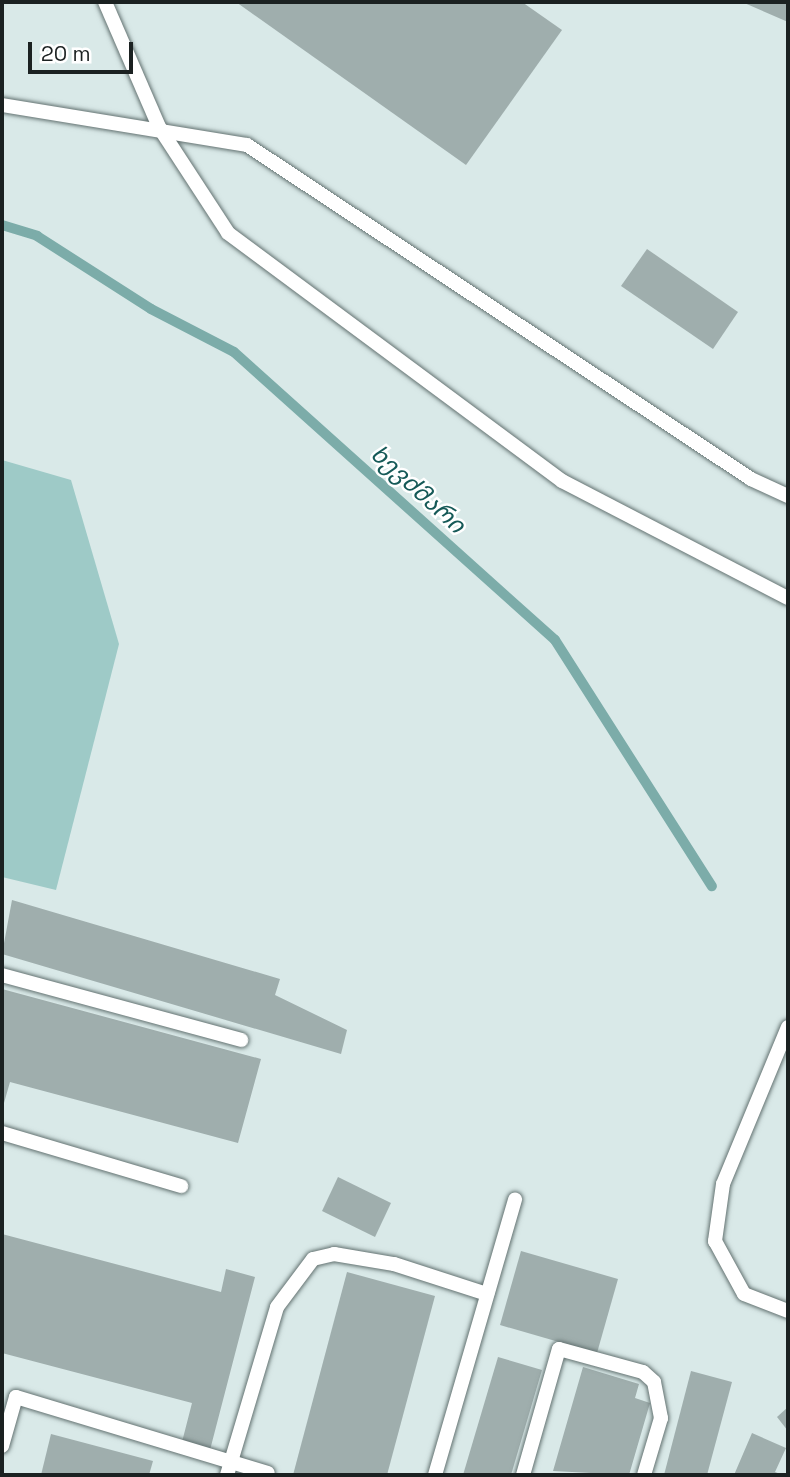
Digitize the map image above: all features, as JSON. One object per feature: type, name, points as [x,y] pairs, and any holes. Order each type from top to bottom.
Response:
[{"type":"lane","points":[[105,2],[159,127],[228,233],[562,481],[788,598]]},
{"type":"lane","points":[[2,105],[159,127],[247,145],[751,479],[788,496]]},
{"type":"lane","points":[[2,975],[241,1040]]},
{"type":"lane","points":[[788,1027],[723,1184],[715,1241],[744,1294],[788,1311]]},
{"type":"lane","points":[[2,1133],[181,1186]]},
{"type":"lane","points":[[435,1475],[515,1199]]},
{"type":"lane","points":[[229,1468],[277,1307],[313,1259],[334,1254],[394,1264],[487,1294]]},
{"type":"lane","points":[[540,1475],[524,1473],[559,1349],[643,1373],[654,1382],[661,1418],[644,1475]]},
{"type":"lane","points":[[2,1446],[16,1397],[229,1468],[268,1473]]},
{"type":"shaded area","points":[[2,460],[71,480],[119,644],[56,890],[2,877]]},
{"type":"building","points":[[236,2],[522,2],[562,30],[466,165]]},
{"type":"building","points":[[742,2],[788,2],[788,22]]},
{"type":"building","points":[[647,249],[738,312],[713,349],[621,286]]},
{"type":"building","points":[[12,900],[280,979],[275,995],[347,1030],[341,1054],[2,954]]},
{"type":"building","points":[[2,989],[261,1059],[238,1143],[10,1082],[2,1110]]},
{"type":"building","points":[[338,1177],[391,1203],[375,1237],[322,1211]]},
{"type":"building","points":[[2,1234],[221,1292],[226,1269],[255,1277],[210,1450],[182,1442],[192,1403],[2,1353]]},
{"type":"building","points":[[521,1251],[618,1279],[597,1353],[500,1325]]},
{"type":"building","points":[[347,1272],[435,1296],[387,1475],[293,1475]]},
{"type":"building","points":[[498,1357],[542,1370],[511,1475],[463,1475]]},
{"type":"building","points":[[583,1367],[639,1384],[635,1398],[650,1403],[629,1475],[553,1471]]},
{"type":"building","points":[[691,1371],[732,1382],[707,1475],[664,1475]]},
{"type":"building","points":[[788,1407],[788,1431],[777,1417]]},
{"type":"building","points":[[752,1433],[786,1448],[775,1472],[783,1475],[734,1475]]},
{"type":"building","points":[[51,1434],[153,1461],[149,1475],[41,1475]]},
{"type":"waterway","name":"ხევძმარი","points":[[2,225],[37,236],[151,309],[234,352],[555,640],[712,886]]}]
